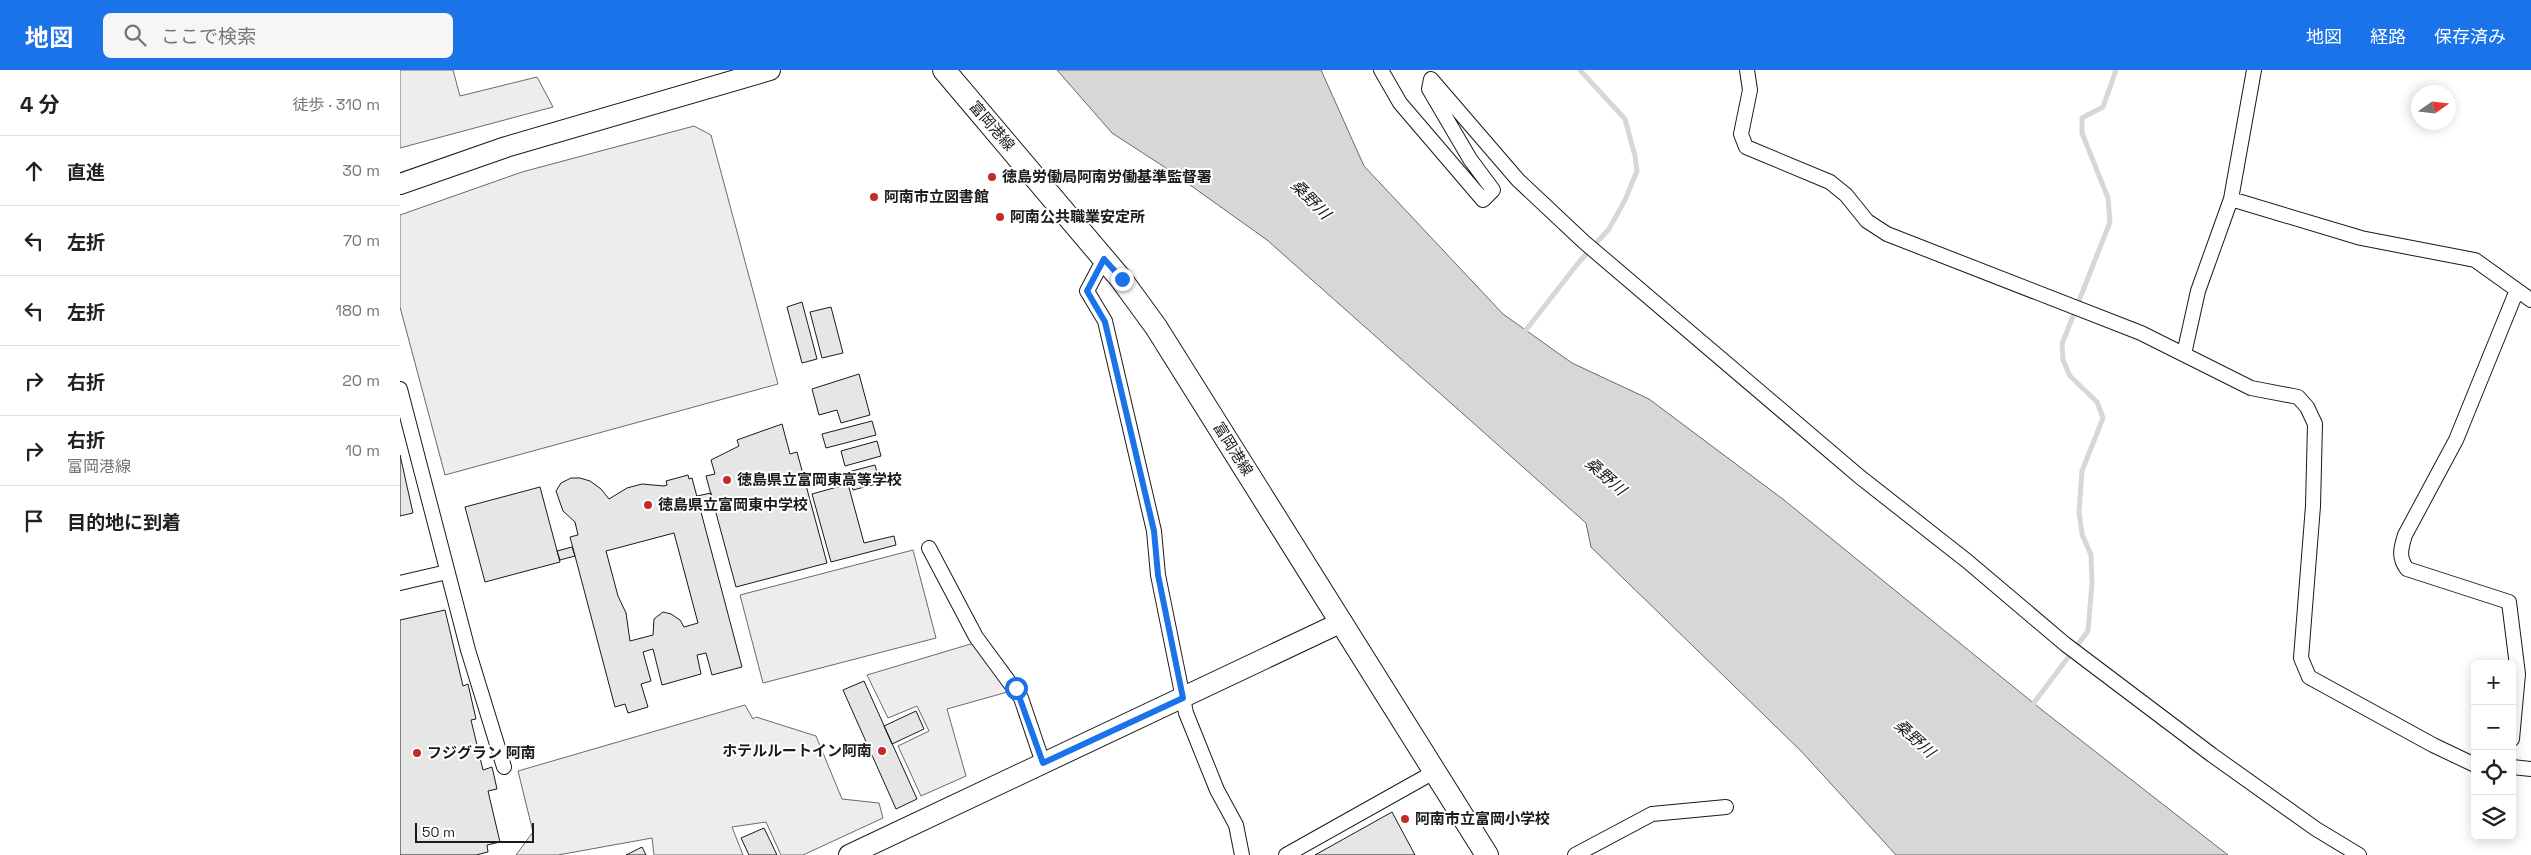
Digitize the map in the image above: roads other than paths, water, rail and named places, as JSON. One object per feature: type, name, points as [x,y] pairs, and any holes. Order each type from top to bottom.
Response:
[{"type":"main road","name":"富岡港線","points":[[944,70],[1104,259],[1156,327],[1487,855]]},
{"type":"street","points":[[400,184],[506,147],[770,70]]},
{"type":"street","points":[[1381,70],[1400,103],[1483,200],[1493,190],[1470,159],[1429,88],[1428,75]]},
{"type":"street","points":[[1747,70],[1750,90],[1741,134],[1746,147],[1830,182],[1846,196],[1868,221],[1886,234],[2141,333],[2250,388],[2298,397],[2308,407],[2315,424],[2313,506],[2300,658],[2309,677],[2433,745],[2471,763]]},
{"type":"street","points":[[2184,354],[2198,291],[2231,199],[2254,70]]},
{"type":"street","points":[[1428,75],[1518,180],[1584,242],[1860,477],[1967,561],[2065,644],[2316,829],[2359,855]]},
{"type":"street","points":[[2231,199],[2361,238],[2475,260],[2531,300]]},
{"type":"street","points":[[1104,259],[1087,291],[1105,322],[1154,531],[1158,575],[1186,713],[1217,790],[1236,825],[1242,855]]},
{"type":"street","points":[[2515,705],[2518,674],[2509,602],[2407,570],[2401,562],[2400,551],[2405,534],[2456,440],[2517,290]]},
{"type":"street","points":[[400,389],[402,405],[468,650],[504,767]]},
{"type":"street","points":[[929,548],[976,637],[1016,688],[1043,763]]},
{"type":"street","points":[[400,584],[447,572]]},
{"type":"street","points":[[849,855],[1342,622]]},
{"type":"street","points":[[2516,766],[2531,769]]},
{"type":"street","points":[[1286,855],[1434,772]]},
{"type":"street","points":[[1575,855],[1652,814],[1726,807]]},
{"type":"water","name":"桑野川","points":[[1057,70],[1321,70],[1364,166],[1503,314],[1572,363],[1649,399],[1784,500],[2042,710],[2228,855],[1896,855],[1801,751],[1591,547],[1586,523],[1267,240],[1169,170],[1112,133]]},
{"type":"waterway","points":[[1522,335],[1579,262],[1609,229],[1625,200],[1637,171],[1625,119],[1580,70]]},
{"type":"waterway","points":[[2030,708],[2088,631],[2092,583],[2091,555],[2082,534],[2079,512],[2082,471],[2103,418],[2097,402],[2070,376],[2063,360],[2062,344],[2110,222],[2108,198],[2082,133],[2082,118],[2103,107],[2116,70]]},
{"type":"place","name":"徳島労働局阿南労働基準監督署","points":[[992,177]]},
{"type":"place","name":"阿南市立図書館","points":[[874,197]]},
{"type":"place","name":"阿南公共職業安定所","points":[[1000,217]]},
{"type":"place","name":"徳島県立富岡東高等学校","points":[[727,480]]},
{"type":"place","name":"徳島県立富岡東中学校","points":[[648,505]]},
{"type":"place","name":"ホテルルートイン阿南","points":[[882,751]]},
{"type":"place","name":"フジグラン 阿南","points":[[417,753]]},
{"type":"place","name":"阿南市立富岡小学校","points":[[1405,819]]}]
